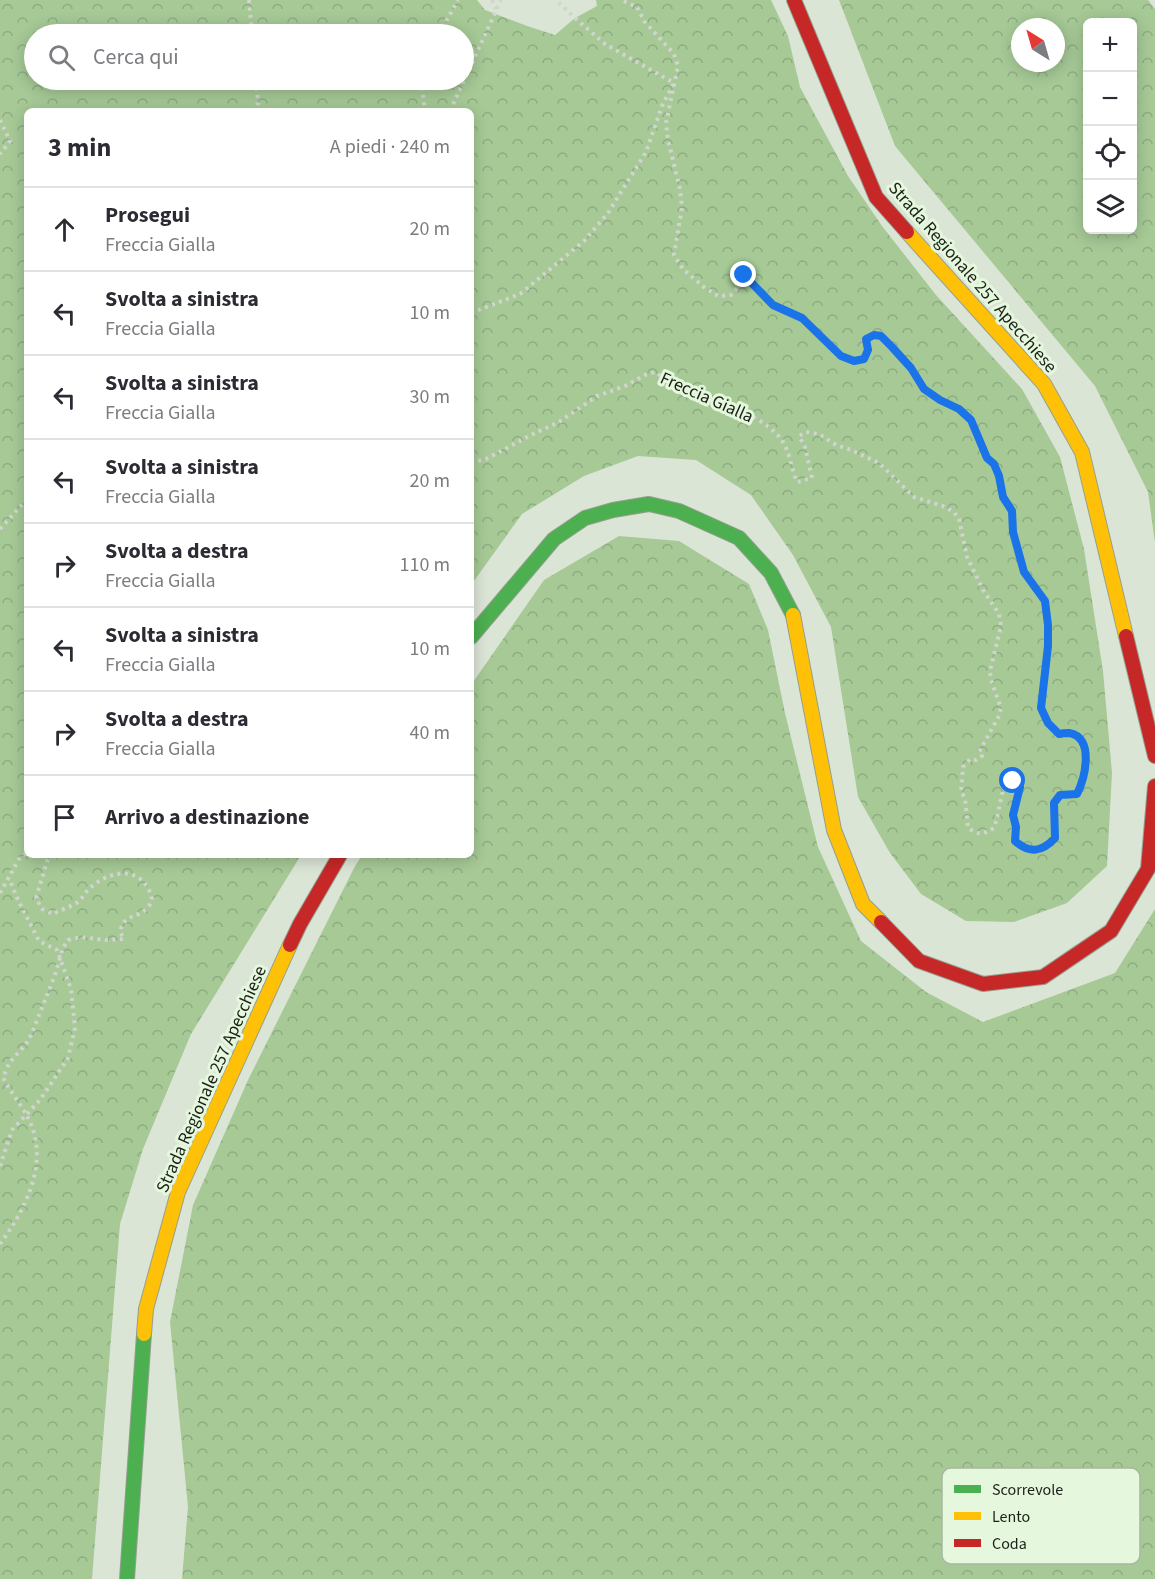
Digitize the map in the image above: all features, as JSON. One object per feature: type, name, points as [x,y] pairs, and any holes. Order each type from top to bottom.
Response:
[{"type":"main road","name":"Strada Regionale 257 Apecchiese","points":[[794,0],[876,197],[1044,384],[1082,452],[1155,756]]},
{"type":"main road","points":[[474,633],[554,539],[585,518],[613,510],[649,504],[679,511],[740,538],[771,573],[794,617],[834,830],[863,904],[919,962],[983,984],[1043,977],[1111,931],[1148,869],[1155,786]]},
{"type":"main road","name":"Strada Regionale 257 Apecchiese","points":[[127,1579],[146,1309],[178,1192],[300,924],[338,858]]},
{"type":"path","points":[[249,0],[251,24]]},
{"type":"path","points":[[445,24],[459,0]]},
{"type":"path","points":[[492,0],[496,9]]},
{"type":"path","points":[[474,58],[501,0]]},
{"type":"path","points":[[474,312],[520,294],[584,241],[608,213],[646,152],[662,106],[674,83],[605,44],[556,0]]},
{"type":"path","name":"Freccia Gialla","points":[[474,462],[486,459],[559,422],[597,396],[655,372],[669,382],[718,406],[758,419],[781,439],[788,452],[797,482],[812,478],[805,447],[799,436],[806,432],[819,434],[836,445],[879,463],[914,497],[954,512],[959,519],[967,557],[983,590],[999,614],[1001,626],[990,671],[1001,708],[979,752],[981,756],[976,760],[970,759],[963,767],[961,792],[965,798],[968,828],[975,834],[985,833],[994,828],[1005,784],[1013,781],[1020,787],[1013,815],[1016,827],[1015,841],[1023,848],[1030,850],[1047,847],[1055,838],[1054,803],[1060,795],[1077,794],[1085,771],[1086,750],[1081,739],[1071,733],[1059,734],[1048,723],[1041,708],[1048,646],[1045,601],[1024,572],[1013,532],[1012,511],[1003,497],[994,464],[987,458],[971,420],[959,409],[924,389],[911,368],[881,336],[874,335],[866,339],[868,350],[864,359],[854,361],[841,356],[802,318],[773,305],[744,275],[737,278],[739,286],[730,295],[718,296],[683,269],[674,255],[682,207],[666,123],[678,66],[674,54],[644,21],[637,7],[621,0]]},
{"type":"path","points":[[257,90],[257,108]]},
{"type":"path","points":[[422,90],[425,108]]},
{"type":"path","points":[[451,108],[459,90]]},
{"type":"path","points":[[0,120],[10,141],[0,154]]},
{"type":"path","points":[[0,529],[24,502]]},
{"type":"path","points":[[0,893],[19,859],[24,855]]},
{"type":"path","points":[[0,1244],[20,1212],[34,1181],[36,1161],[36,1143],[30,1122],[3,1078],[9,1064],[29,1039],[68,940],[81,937],[105,940],[124,939],[120,932],[121,926],[126,919],[147,909],[152,899],[149,887],[137,877],[119,872],[90,887],[78,902],[53,914],[42,909],[36,898],[48,858]]},
{"type":"path","points":[[0,1166],[12,1130],[40,1100],[68,1058],[75,1028],[71,989],[57,950],[39,941],[9,878]]},
{"type":"green space","points":[[0,0],[477,0],[485,10],[555,35],[575,18],[597,6],[596,0],[771,0],[788,36],[800,87],[848,176],[882,226],[936,295],[1022,389],[1060,457],[1084,549],[1103,671],[1112,773],[1107,866],[1067,903],[1014,922],[966,921],[921,894],[890,853],[858,797],[831,627],[793,555],[751,495],[696,460],[638,456],[584,476],[522,514],[474,581],[474,108],[24,108],[24,858],[299,858],[191,1034],[143,1149],[120,1224],[92,1579],[0,1579]]},
{"type":"green space","points":[[839,0],[1148,0],[1155,9],[1155,543],[1148,492],[1095,386],[895,146]]},
{"type":"green space","points":[[619,536],[679,541],[749,584],[768,630],[785,713],[818,847],[861,941],[926,992],[983,1022],[1115,973],[1155,909],[1155,1579],[182,1579],[188,1507],[170,1322],[193,1205],[248,1080],[360,858],[474,858],[474,681],[544,580]]},
{"type":"traffic: fast","points":[[474,633],[554,539],[585,518],[613,510],[649,504],[679,511],[739,538],[771,573],[793,615]]},
{"type":"traffic: fast","points":[[127,1579],[144,1334]]},
{"type":"traffic: slow","points":[[907,232],[1044,384],[1082,452],[1126,636]]},
{"type":"traffic: slow","points":[[793,615],[834,830],[863,904],[881,922]]},
{"type":"traffic: slow","points":[[144,1334],[146,1309],[178,1192],[290,945]]},
{"type":"traffic: jam","points":[[794,0],[876,197],[907,232]]},
{"type":"traffic: jam","points":[[1126,636],[1155,756]]},
{"type":"traffic: jam","points":[[881,922],[919,961],[983,984],[1043,977],[1111,931],[1148,869],[1155,786]]},
{"type":"traffic: jam","points":[[290,945],[338,858]]},
{"type":"route","points":[[744,275],[773,305],[802,318],[841,356],[854,361],[864,359],[868,350],[866,339],[874,335],[881,336],[911,368],[924,389],[959,409],[971,420],[987,458],[994,464],[1003,497],[1012,511],[1013,532],[1024,572],[1045,601],[1048,646],[1041,708],[1048,723],[1059,734],[1071,733],[1081,739],[1086,750],[1085,771],[1077,794],[1060,795],[1054,803],[1055,838],[1047,847],[1030,850],[1023,848],[1015,841],[1016,827],[1013,815],[1020,787],[1013,781]]}]
